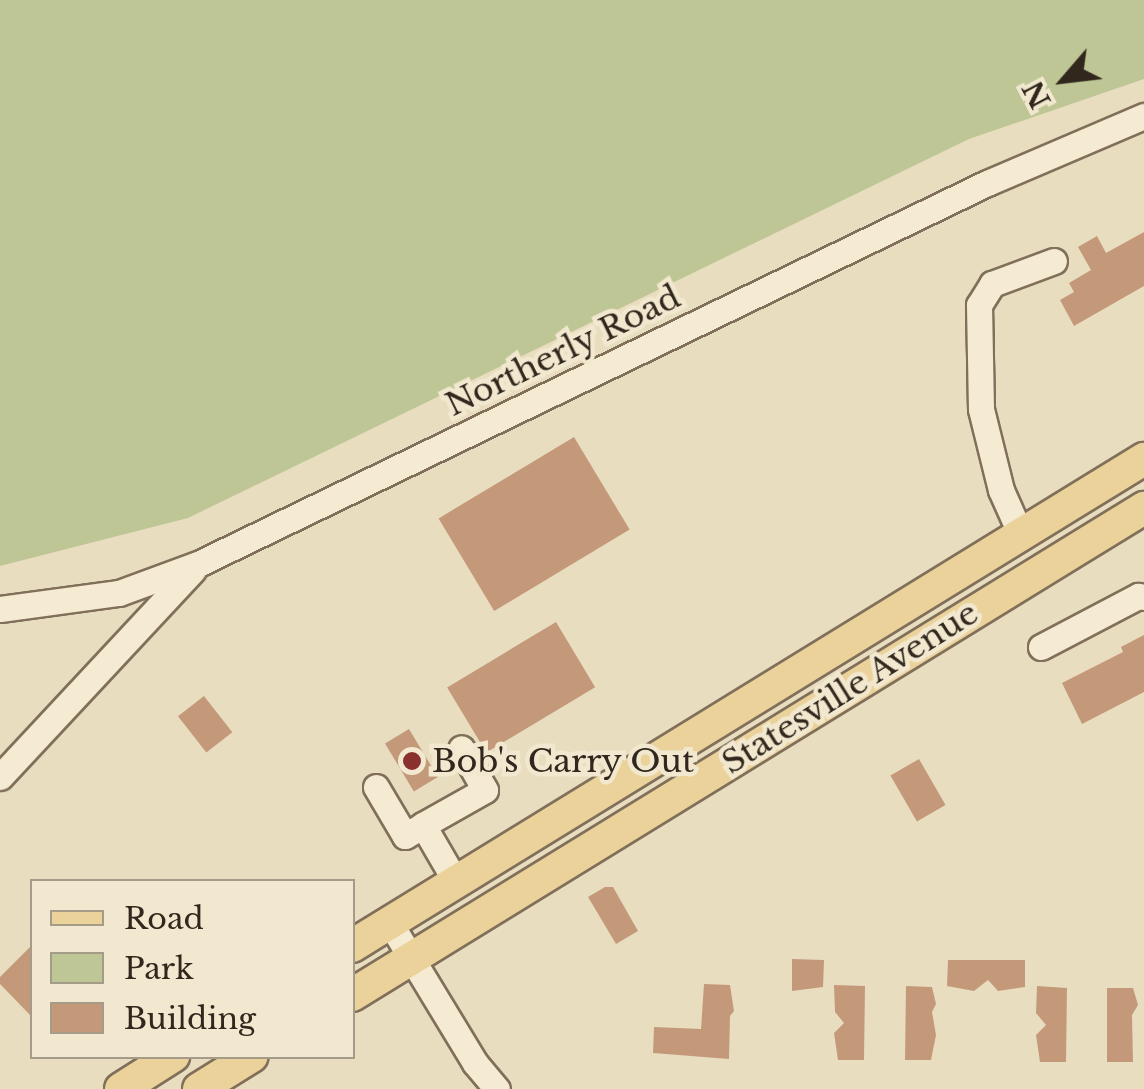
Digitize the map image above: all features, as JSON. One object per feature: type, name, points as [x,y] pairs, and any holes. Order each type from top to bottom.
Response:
[{"type":"main road","name":"Statesville Avenue","points":[[355,944],[1143,462]]},
{"type":"main road","name":"Statesville Avenue","points":[[355,993],[1144,508]]},
{"type":"main road","points":[[120,1089],[168,1059]]},
{"type":"main road","points":[[200,1089],[247,1059]]},
{"type":"street","name":"Northerly Road","points":[[0,609],[118,593],[200,563],[987,183],[1144,116]]},
{"type":"street","points":[[1021,535],[1001,490],[981,409],[979,305],[992,284],[1054,261]]},
{"type":"street","points":[[0,777],[200,563]]},
{"type":"street","points":[[1041,648],[1144,597]]},
{"type":"street","points":[[376,788],[404,836],[485,790],[461,748]]},
{"type":"street","points":[[424,825],[456,882]]},
{"type":"street","points":[[390,924],[475,1063],[498,1089]]},
{"type":"green space","points":[[0,0],[1144,0],[1144,79],[969,139],[188,518],[0,566]]},
{"type":"building","points":[[1144,232],[1144,286],[1074,326],[1060,300],[1074,292],[1069,283],[1091,270],[1078,247],[1097,236],[1106,253]]},
{"type":"building","points":[[574,437],[630,530],[494,611],[439,518]]},
{"type":"building","points":[[556,622],[595,687],[486,753],[447,687]]},
{"type":"building","points":[[1144,635],[1144,692],[1082,724],[1062,683],[1123,652],[1121,647]]},
{"type":"building","points":[[204,696],[232,732],[206,753],[178,716]]},
{"type":"building","points":[[409,729],[438,777],[414,791],[385,743]]},
{"type":"building","points":[[919,759],[946,805],[917,821],[890,776]]},
{"type":"building","points":[[613,887],[638,931],[616,944],[588,897]]},
{"type":"building","points":[[30,947],[30,1015],[0,984],[0,977]]},
{"type":"building","points":[[792,959],[824,960],[823,987],[792,991]]},
{"type":"building","points":[[948,960],[1025,960],[1025,987],[998,991],[988,980],[974,991],[947,986]]},
{"type":"building","points":[[704,984],[730,985],[734,1011],[730,1016],[729,1059],[653,1053],[654,1027],[701,1029]]},
{"type":"building","points":[[834,985],[865,986],[864,1060],[838,1060],[834,1033],[844,1023],[835,1012]]},
{"type":"building","points":[[906,986],[932,987],[936,1035],[931,1060],[905,1060]]},
{"type":"building","points":[[1037,986],[1067,988],[1066,1062],[1040,1062],[1036,1035],[1046,1025],[1036,1013]]},
{"type":"building","points":[[1107,988],[1133,988],[1138,1005],[1132,1015],[1133,1062],[1107,1062]]},
{"type":"place","name":"Bob's Carry Out","points":[[412,761]]}]
